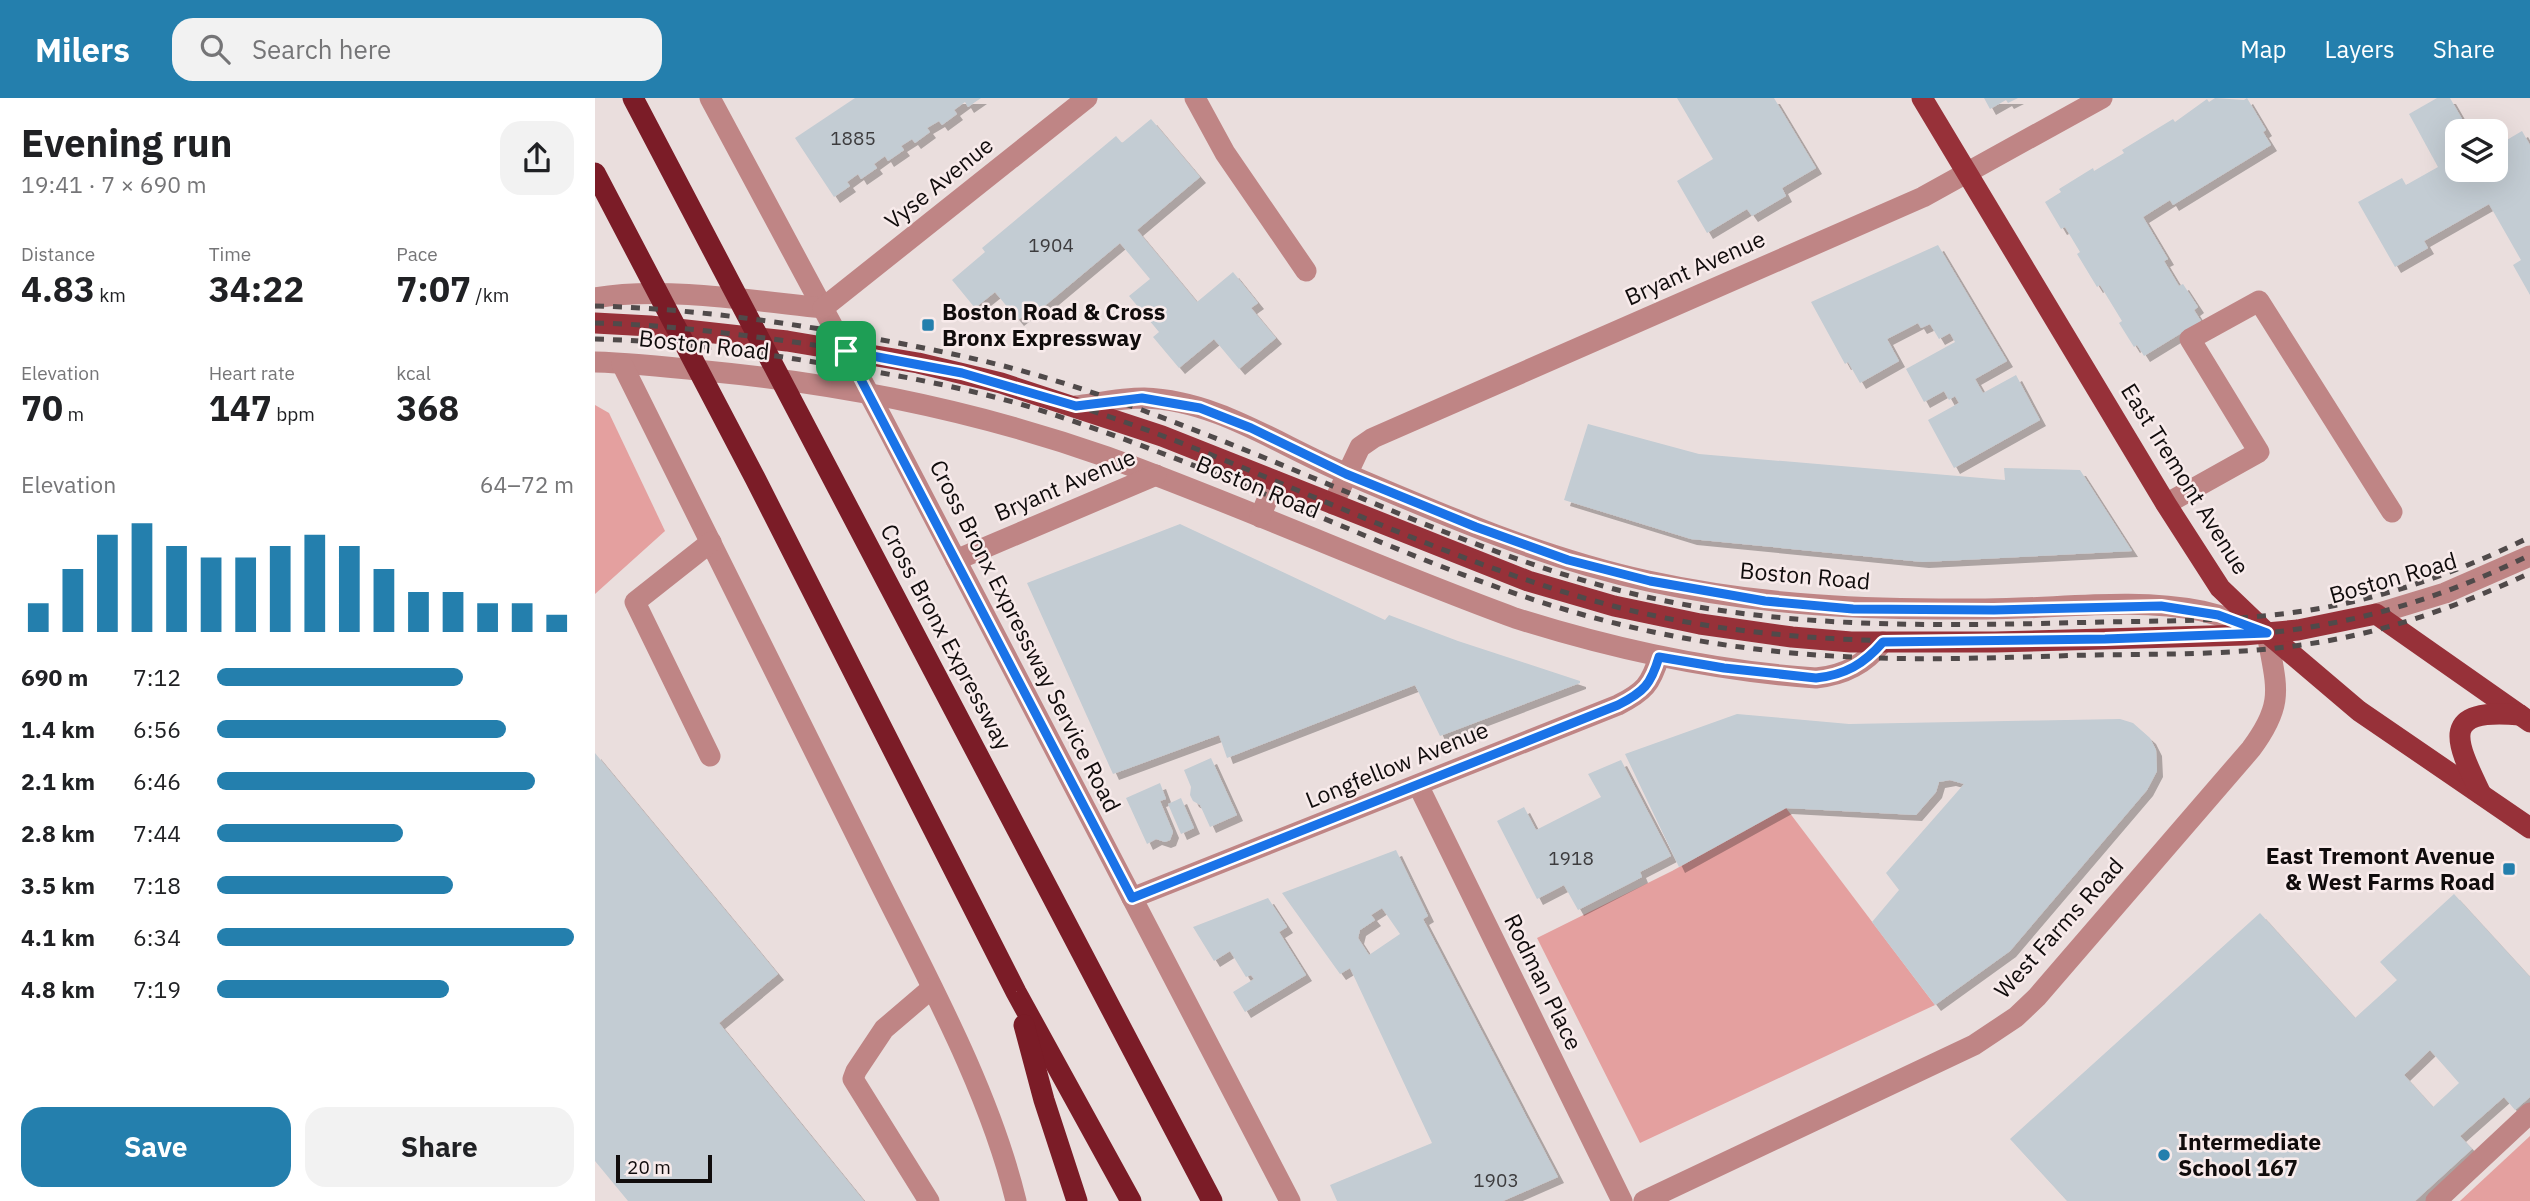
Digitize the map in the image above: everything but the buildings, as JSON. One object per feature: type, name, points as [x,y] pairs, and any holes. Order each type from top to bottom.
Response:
[{"type":"highway","name":"Cross Bronx Expressway","points":[[633,98],[1212,1201]]},
{"type":"highway","points":[[595,173],[755,478],[1016,992],[1131,1201]]},
{"type":"highway","points":[[1016,992],[1044,1100],[1077,1201]]},
{"type":"highway","points":[[1130,1043],[1228,1201]]},
{"type":"main road","name":"East Tremont Avenue","points":[[1922,98],[2209,573],[2234,602],[2267,633],[2359,711],[2530,828]]},
{"type":"main road","name":"Boston Road","points":[[595,323],[638,325],[803,344],[962,373],[1076,406],[1173,440],[1496,569],[1558,591],[1671,619],[1823,640],[1883,642],[2267,633],[2323,626],[2376,614]]},
{"type":"main road","points":[[2376,614],[2525,718]]},
{"type":"main road","points":[[2481,796],[2461,752],[2460,731],[2468,720],[2475,717],[2501,713],[2525,718]]},
{"type":"street","name":"Cross Bronx Expressway Service Road","points":[[710,98],[956,560],[1290,1201]]},
{"type":"street","name":"Vyse Avenue","points":[[823,309],[1087,98]]},
{"type":"street","points":[[1195,98],[1225,153],[1306,271]]},
{"type":"street","name":"Bryant Avenue","points":[[1333,504],[1360,447],[1373,438],[1923,197],[2102,98]]},
{"type":"street","name":"Boston Road","points":[[595,298],[676,295],[823,309]]},
{"type":"street","points":[[2166,504],[2259,452],[2190,339],[2259,301],[2392,512]]},
{"type":"street","name":"Boston Road","points":[[595,362],[660,366],[826,386],[991,421],[1156,475],[1515,618],[1576,637],[1659,657],[1724,668],[1816,678],[1831,677],[1856,667],[1883,642]]},
{"type":"street","points":[[622,364],[932,988],[993,1124],[1016,1201]]},
{"type":"street","name":"Boston Road","points":[[1076,406],[1142,398],[1190,405],[1251,428],[1346,474],[1476,527],[1568,560],[1705,592],[1853,609],[1994,610],[2153,605],[2203,611],[2267,633]]},
{"type":"street","name":"Bryant Avenue","points":[[956,560],[1156,475]]},
{"type":"street","points":[[1260,517],[1275,481]]},
{"type":"street","points":[[710,756],[635,602],[686,559],[711,542]]},
{"type":"street","name":"Boston Road","points":[[2376,614],[2445,593],[2530,556]]},
{"type":"street","name":"West Farms Road","points":[[1644,1201],[1973,1045],[2016,1017],[2056,975],[2267,726],[2276,705],[2267,633]]},
{"type":"street","name":"Longfellow Avenue","points":[[1132,898],[1626,701],[1640,693],[1649,683],[1659,657]]},
{"type":"street","name":"Rodman Place","points":[[1418,785],[1622,1201]]},
{"type":"street","points":[[929,1201],[853,1079],[884,1029],[932,988]]},
{"type":"street","points":[[2436,1201],[2530,1113]]},
{"type":"shaded area","points":[[595,405],[609,413],[665,531],[595,594]]},
{"type":"shaded area","points":[[1786,808],[1935,1005],[1640,1143],[1537,938],[1672,871]]},
{"type":"shaded area","points":[[2530,1136],[2530,1201],[2460,1201]]},
{"type":"railway","points":[[595,306],[689,312],[782,323],[918,347],[1016,369],[1083,389],[1168,420],[1511,557],[1614,589],[1674,603],[1735,612],[1795,619],[1918,624],[2187,620],[2272,615],[2339,605],[2405,588],[2468,565],[2530,537]]},
{"type":"railway","points":[[595,323],[680,328],[816,345],[917,364],[1017,388],[1163,436],[1498,570],[1613,606],[1674,620],[1735,629],[1795,636],[1917,641],[2184,637],[2267,633],[2349,620],[2402,606],[2454,588],[2530,555]]},
{"type":"railway","points":[[595,339],[677,344],[787,358],[923,381],[1004,399],[1158,452],[1438,565],[1535,600],[1649,631],[1750,648],[1817,655],[1911,659],[2249,651],[2331,640],[2419,618],[2530,573]]},
{"type":"place","name":"Boston Road & Cross Bronx Expressway","points":[[928,325]]},
{"type":"place","name":"East Tremont Avenue & West Farms Road","points":[[2509,869]]},
{"type":"place","name":"Intermediate School 167","points":[[2164,1155]]},
{"type":"route","points":[[846,351],[962,373],[1076,406],[1142,398],[1200,408],[1251,428],[1346,474],[1539,550],[1622,575],[1705,592],[1765,601],[1883,610],[2153,605],[2203,611],[2267,633],[1995,642],[1883,642],[1856,667],[1831,677],[1816,678],[1724,668],[1659,657],[1649,683],[1640,693],[1618,705],[1132,898],[846,351]]}]
